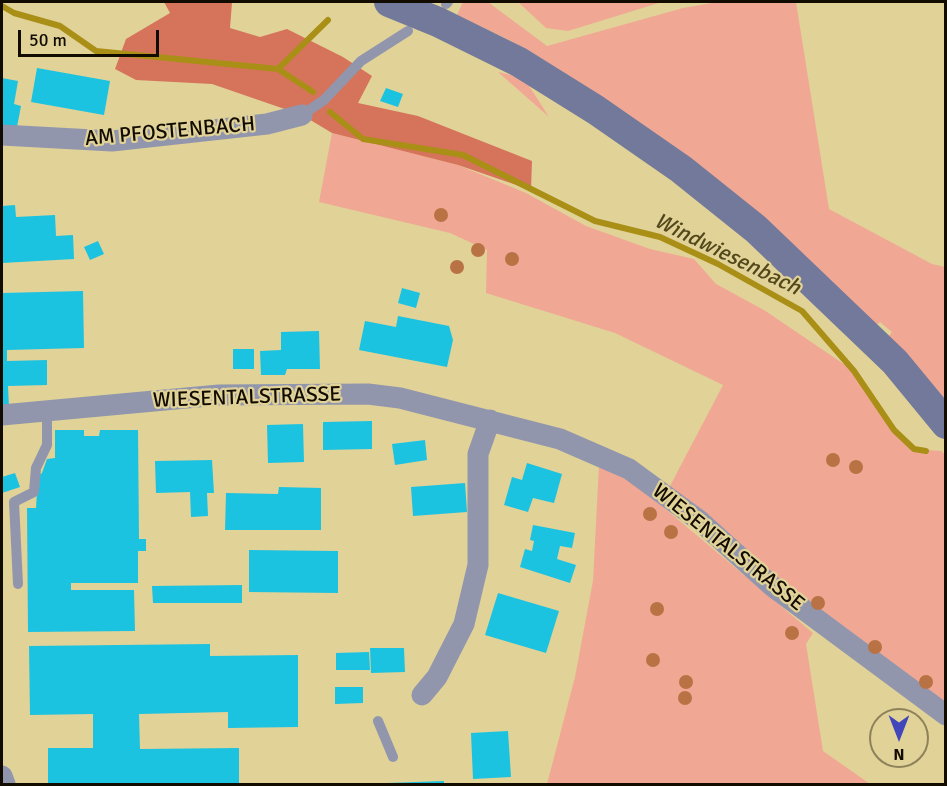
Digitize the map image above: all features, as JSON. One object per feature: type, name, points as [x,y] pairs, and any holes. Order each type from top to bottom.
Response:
[{"type":"main road","points":[[389,2],[438,22],[519,62],[596,110],[681,169],[756,229],[895,362],[945,424]]},
{"type":"street","name":"AM PFOSTENBACH","points":[[2,135],[112,141],[267,124],[302,115]]},
{"type":"street","name":"WIESENTALSTRASSE","points":[[2,415],[219,395],[368,394],[400,398],[560,439],[629,469],[700,521],[772,586],[945,715]]},
{"type":"street","points":[[422,695],[437,677],[464,624],[478,565],[480,516],[478,454],[490,420]]},
{"type":"street","points":[[2,776],[5,784]]},
{"type":"lane","points":[[302,115],[324,100],[361,61],[408,31]]},
{"type":"lane","points":[[18,584],[14,502],[34,492],[36,468],[47,445],[47,411]]},
{"type":"lane","points":[[378,721],[393,757]]},
{"type":"shaded area","points":[[164,2],[238,2],[232,3],[230,28],[260,37],[287,29],[343,57],[372,76],[358,103],[418,116],[532,161],[531,190],[458,165],[332,133],[302,115],[212,84],[136,80],[115,69],[126,39],[170,13]]},
{"type":"shaded area","points":[[463,2],[488,2],[547,46],[683,8],[718,2],[796,2],[829,209],[932,264],[945,267],[945,404],[885,341],[892,332],[880,322],[874,328],[579,88],[511,41],[457,15]]},
{"type":"shaded area","points":[[518,2],[662,2],[568,31],[546,28]]},
{"type":"shaded area","points":[[498,72],[524,78],[549,117]]},
{"type":"shaded area","points":[[332,133],[458,165],[526,193],[586,226],[650,249],[694,259],[716,284],[764,310],[854,371],[894,430],[914,449],[942,451],[945,456],[945,704],[815,610],[670,486],[723,385],[615,333],[486,293],[487,250],[450,233],[319,202]]},
{"type":"shaded area","points":[[599,465],[637,485],[813,633],[806,644],[823,751],[870,784],[547,784],[575,677],[593,581]]},
{"type":"building","points":[[37,68],[110,81],[104,115],[31,102]]},
{"type":"building","points":[[2,78],[18,81],[14,104],[21,106],[16,132],[2,129]]},
{"type":"building","points":[[386,88],[403,94],[398,107],[380,101]]},
{"type":"building","points":[[15,205],[16,217],[55,215],[56,236],[73,235],[74,259],[2,263],[2,206]]},
{"type":"building","points":[[98,241],[104,254],[90,260],[84,247]]},
{"type":"building","points":[[402,288],[420,293],[416,308],[398,303]]},
{"type":"building","points":[[83,291],[84,348],[7,350],[7,361],[47,360],[47,385],[8,386],[9,408],[2,409],[2,293]]},
{"type":"building","points":[[398,316],[449,326],[453,340],[447,367],[359,350],[365,321],[396,327]]},
{"type":"building","points":[[319,331],[320,369],[287,369],[285,375],[261,375],[260,351],[281,350],[281,332]]},
{"type":"building","points":[[233,349],[254,349],[254,369],[233,369]]},
{"type":"building","points":[[372,421],[372,449],[323,450],[323,422]]},
{"type":"building","points":[[303,424],[304,462],[268,463],[267,425]]},
{"type":"building","points":[[55,430],[84,430],[84,436],[99,436],[100,430],[138,430],[139,539],[146,539],[146,551],[138,551],[138,583],[71,583],[71,590],[134,590],[135,631],[28,632],[27,508],[36,508],[38,476],[42,473],[47,459],[55,458]]},
{"type":"building","points":[[425,440],[427,460],[395,465],[392,444]]},
{"type":"building","points":[[212,460],[214,493],[207,493],[208,516],[191,517],[190,492],[156,493],[155,461]]},
{"type":"building","points":[[527,463],[562,474],[554,503],[533,498],[528,512],[504,505],[512,477],[522,480]]},
{"type":"building","points":[[15,473],[20,487],[2,493],[2,477]]},
{"type":"building","points":[[465,483],[467,512],[413,516],[411,487]]},
{"type":"building","points":[[279,487],[321,488],[321,530],[225,530],[226,493],[278,494]]},
{"type":"building","points":[[533,525],[575,533],[572,548],[560,546],[557,559],[576,565],[570,583],[520,567],[525,549],[532,551],[534,541],[530,540]]},
{"type":"building","points":[[249,550],[338,551],[338,593],[249,592]]},
{"type":"building","points":[[242,585],[242,603],[153,603],[152,586]]},
{"type":"building","points":[[498,593],[559,611],[546,653],[485,635]]},
{"type":"building","points":[[210,644],[210,656],[298,655],[298,727],[228,728],[228,712],[139,714],[140,749],[239,748],[239,784],[48,784],[48,748],[93,748],[93,714],[30,715],[29,646]]},
{"type":"building","points":[[370,648],[404,648],[405,672],[371,673]]},
{"type":"building","points":[[369,652],[370,670],[336,670],[336,653]]},
{"type":"building","points":[[335,687],[363,687],[363,703],[335,704]]},
{"type":"building","points":[[508,731],[511,777],[473,779],[471,733]]},
{"type":"building","points":[[444,781],[444,784],[387,784],[387,783]]},
{"type":"waterway","name":"Windwiesenbach","points":[[2,6],[14,13],[60,26],[96,51],[278,69],[313,92]]},
{"type":"waterway","points":[[278,69],[328,20]]},
{"type":"waterway","name":"Windwiesenbach","points":[[330,112],[363,139],[463,155],[595,221],[660,237],[718,264],[802,311],[854,371],[894,430],[914,449],[926,451]]}]
